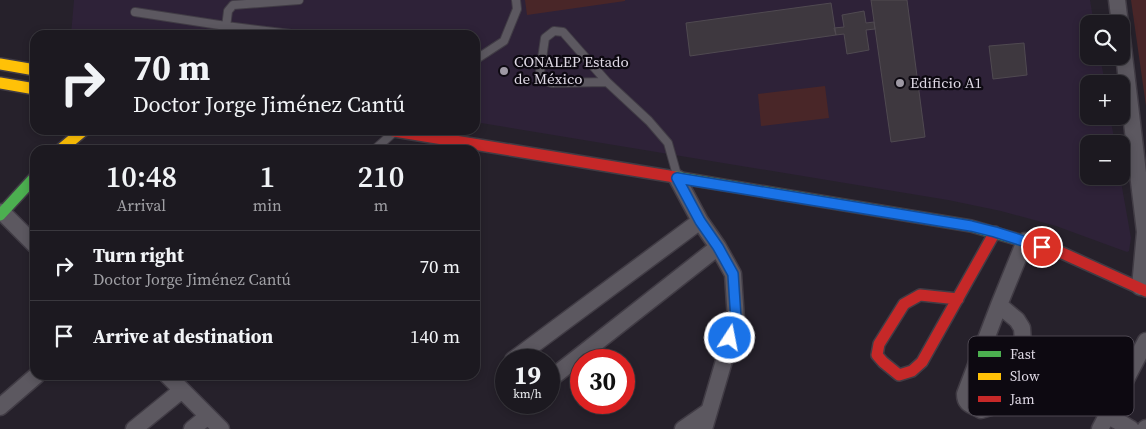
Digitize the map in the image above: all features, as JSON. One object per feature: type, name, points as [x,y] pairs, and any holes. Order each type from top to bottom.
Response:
[{"type":"main road","points":[[0,64],[30,69]]},
{"type":"main road","points":[[0,83],[30,88]]},
{"type":"main road","points":[[66,145],[78,135]]},
{"type":"main road","points":[[417,135],[478,145]]},
{"type":"main road","points":[[480,145],[971,226],[1060,252],[1143,289]]},
{"type":"main road","points":[[1,214],[30,182]]},
{"type":"main road","points":[[958,299],[920,294],[904,304],[879,344],[876,356],[899,374],[912,371],[922,362],[958,299],[995,232]]},
{"type":"street","points":[[1117,0],[1119,15]]},
{"type":"street","points":[[1126,65],[1145,232],[1143,289]]},
{"type":"street","points":[[677,178],[700,221],[718,247],[733,274],[736,320],[704,429]]},
{"type":"street","points":[[1,214],[30,240]]},
{"type":"street","points":[[527,349],[700,221]]},
{"type":"street","points":[[987,336],[1025,241]]},
{"type":"street","points":[[560,371],[718,247]]},
{"type":"street","points":[[999,305],[1017,320],[1022,328],[1023,336]]},
{"type":"street","points":[[1134,374],[1142,362],[1146,341]]},
{"type":"street","points":[[0,407],[32,380]]},
{"type":"street","points":[[171,380],[221,429]]},
{"type":"street","points":[[968,386],[965,394],[965,400],[968,403]]},
{"type":"street","points":[[134,429],[182,390]]},
{"type":"street","points":[[683,429],[709,411]]},
{"type":"street","points":[[192,429],[208,416]]},
{"type":"street","points":[[1103,422],[1130,429]]},
{"type":"lane","points":[[226,30],[228,11],[233,6],[299,0]]},
{"type":"lane","points":[[480,57],[504,41],[517,9],[516,0]]},
{"type":"lane","points":[[135,12],[258,30]]},
{"type":"lane","points":[[607,82],[552,82],[544,80],[540,72],[545,38],[554,31],[564,32],[607,82],[649,120],[668,143],[677,178]]},
{"type":"lane","points":[[379,145],[388,135]]},
{"type":"lane","points":[[456,145],[460,142]]},
{"type":"shaded area","points":[[74,0],[1090,0],[1092,15],[1080,15],[1080,65],[1102,65],[1103,75],[1080,75],[1080,125],[1112,125],[1113,135],[1080,135],[1080,185],[1122,185],[1131,238],[1129,251],[1127,252],[1056,226],[1001,211],[948,200],[480,123],[480,30],[71,30]]},
{"type":"shaded area","points":[[525,0],[625,0],[625,1],[527,15]]},
{"type":"shaded area","points":[[1131,0],[1146,0],[1146,106]]},
{"type":"shaded area","points":[[825,86],[829,118],[761,126],[758,94]]},
{"type":"building","name":"Edificio A1","points":[[871,0],[907,0],[925,137],[891,142]]},
{"type":"building","points":[[831,3],[836,35],[690,56],[686,23]]},
{"type":"building","points":[[864,11],[866,23],[874,22],[875,29],[866,30],[869,50],[847,54],[844,34],[836,35],[834,28],[844,27],[842,15]]},
{"type":"building","points":[[1024,43],[1027,75],[993,79],[989,46]]},
{"type":"traffic: fast","points":[[675,177],[971,226],[1030,243]]},
{"type":"traffic: fast","points":[[0,215],[30,182]]},
{"type":"traffic: slow","points":[[0,64],[30,69]]},
{"type":"traffic: slow","points":[[0,83],[30,88]]},
{"type":"traffic: slow","points":[[66,145],[78,135]]},
{"type":"traffic: jam","points":[[419,135],[480,145]]},
{"type":"traffic: jam","points":[[480,145],[675,177]]},
{"type":"traffic: jam","points":[[958,299],[920,295],[904,304],[879,344],[877,355],[899,375],[912,371],[922,362],[995,232]]},
{"type":"traffic: jam","points":[[1030,243],[1060,252],[1146,291]]},
{"type":"place","name":"CONALEP Estado de México","points":[[504,71]]},
{"type":"place","name":"Edificio A1","points":[[900,83]]},
{"type":"route","points":[[730,338],[736,320],[733,274],[718,247],[700,221],[677,178],[971,226],[1042,247]]}]
